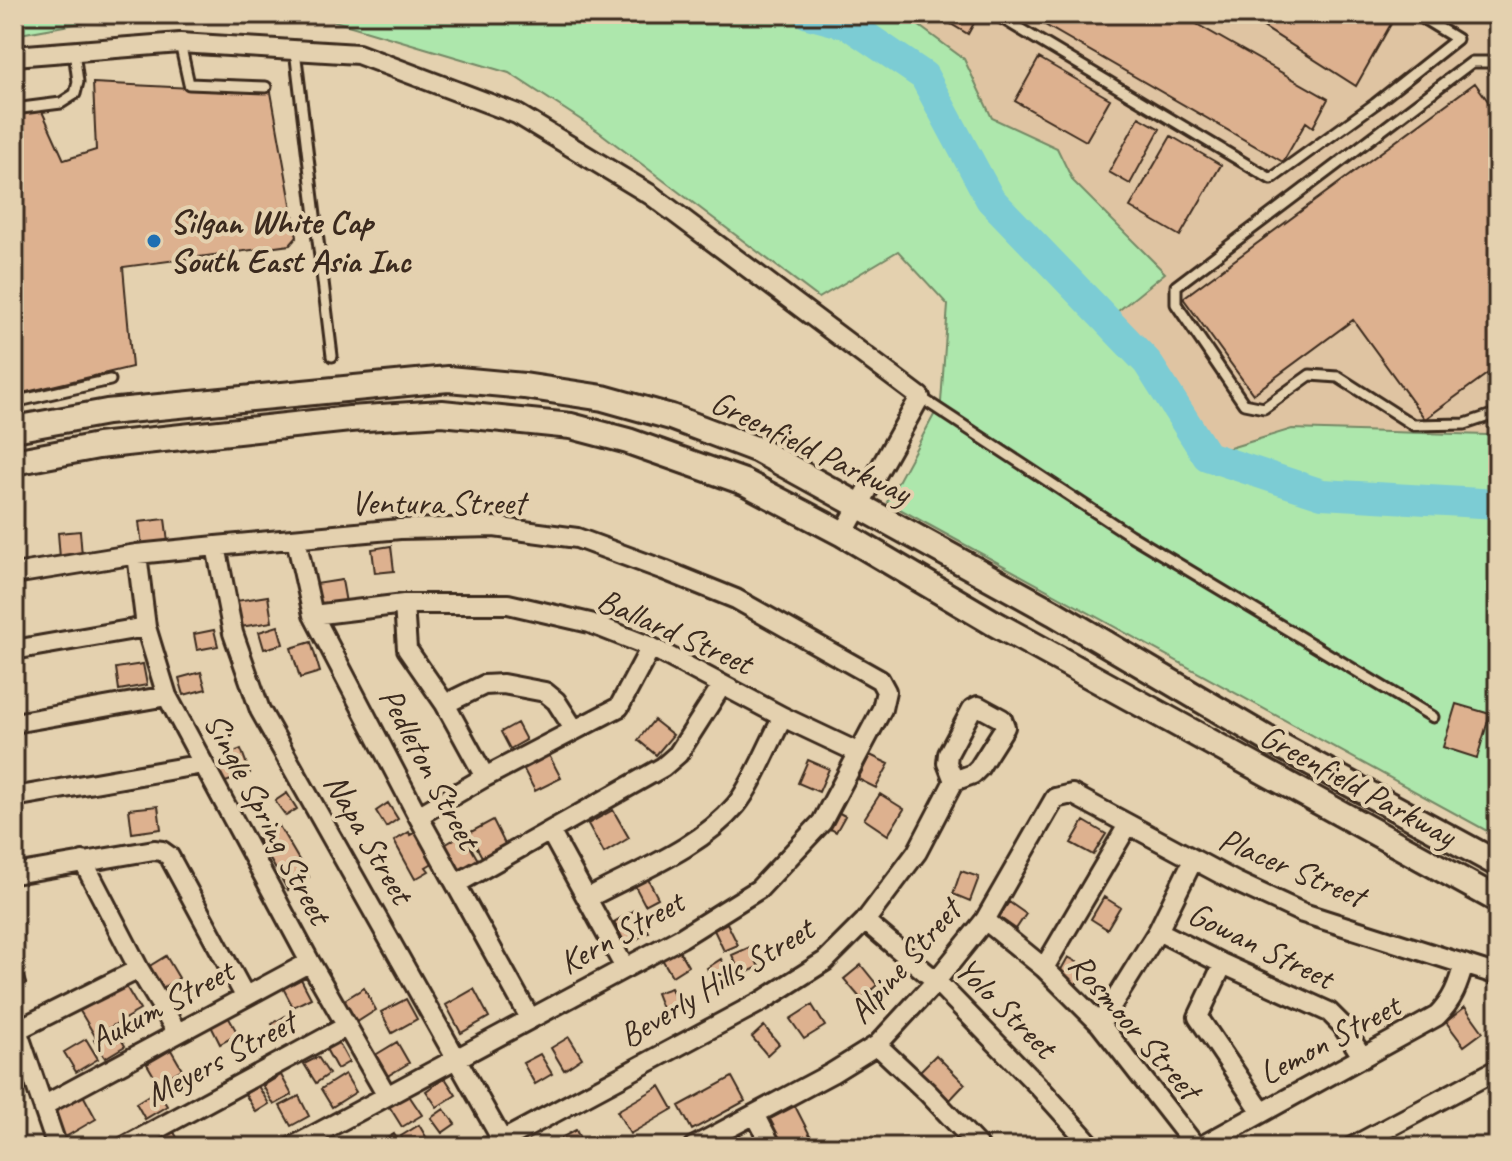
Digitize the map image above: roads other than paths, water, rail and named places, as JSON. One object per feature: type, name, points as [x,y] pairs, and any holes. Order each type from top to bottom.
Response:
[{"type":"main road","name":"Greenfield Parkway","points":[[14,429],[107,412],[448,379],[603,398],[671,417],[758,450],[1054,613],[1266,738],[1498,864]]},
{"type":"main road","name":"Greenfield Parkway","points":[[14,462],[98,446],[350,419],[442,413],[571,426],[628,441],[744,482],[843,534],[992,622],[1498,900]]},
{"type":"street","points":[[14,56],[180,43],[358,54],[517,114],[651,195],[920,397],[843,534]]},
{"type":"street","name":"Ventura Street","points":[[14,574],[137,554],[216,546],[400,529],[494,527],[577,538],[736,599],[880,680]]},
{"type":"street","name":"Pedleton Street","points":[[296,539],[313,615],[418,816],[530,1018]]},
{"type":"street","name":"Napa Street","points":[[216,546],[233,633],[260,710],[458,1060],[500,1145]]},
{"type":"street","name":"Single Spring Street","points":[[137,554],[146,627],[167,696],[310,962],[387,1096]]},
{"type":"street","points":[[404,604],[407,649],[445,704],[485,777]]},
{"type":"street","name":"Ballard Street","points":[[313,615],[404,604],[508,604],[590,623],[651,647],[783,717],[857,752]]},
{"type":"street","points":[[14,650],[146,627]]},
{"type":"street","points":[[418,816],[619,707],[651,647]]},
{"type":"street","name":"Kern Street","points":[[292,1147],[681,938],[759,889],[822,822],[882,709],[886,691],[880,680]]},
{"type":"street","points":[[445,704],[484,685],[503,684],[545,692],[556,701],[574,729]]},
{"type":"street","points":[[456,884],[663,767],[678,754],[722,685]]},
{"type":"street","points":[[14,723],[167,696]]},
{"type":"street","points":[[588,898],[682,848],[714,827],[738,802],[783,717]]},
{"type":"street","points":[[14,797],[203,764]]},
{"type":"street","name":"Beverly Hills Street","points":[[500,1145],[762,1001],[825,961],[865,921],[917,852],[954,781]]},
{"type":"street","name":"Placer Street","points":[[1072,794],[1193,860],[1303,913],[1498,975]]},
{"type":"street","name":"Alpine Street","points":[[693,1147],[832,1073],[877,1045],[936,981],[985,920],[1055,798],[1072,794]]},
{"type":"street","points":[[1044,968],[1128,825]]},
{"type":"street","points":[[550,831],[625,968]]},
{"type":"street","points":[[14,874],[162,851],[169,856],[245,996]]},
{"type":"street","points":[[1100,1024],[1158,931],[1193,860]]},
{"type":"street","points":[[83,861],[139,969],[177,1032]]},
{"type":"street","name":"Rosmoor Street","points":[[985,920],[1044,968],[1100,1024],[1198,1147]]},
{"type":"street","name":"Yolo Street","points":[[865,921],[936,981],[1093,1147]]},
{"type":"street","name":"Gowan Street","points":[[1158,931],[1329,1012],[1342,1025],[1363,1058]]},
{"type":"street","name":"Aukum Street","points":[[43,1106],[310,962]]},
{"type":"street","points":[[1223,964],[1198,1017],[1262,1112]]},
{"type":"street","name":"Lemon Street","points":[[1198,1147],[1437,1016],[1449,1004],[1464,964]]},
{"type":"street","points":[[57,1147],[15,1025],[139,969]]},
{"type":"street","name":"Meyers Street","points":[[124,1147],[347,1026]]},
{"type":"street","points":[[877,1045],[979,1147]]},
{"type":"street","points":[[1352,1147],[1498,1069]]},
{"type":"street","points":[[755,1114],[772,1147]]},
{"type":"lane","points":[[1001,14],[1000,17],[1271,179],[1375,104],[1457,39],[1416,14]]},
{"type":"lane","points":[[180,43],[189,84],[266,87]]},
{"type":"lane","points":[[295,50],[332,356]]},
{"type":"lane","points":[[14,109],[61,103],[75,94],[78,82],[74,51]]},
{"type":"lane","points":[[1498,62],[1472,62],[1176,286],[1176,304],[1244,404],[1264,408],[1310,375],[1338,377],[1413,425],[1465,424],[1498,413]]},
{"type":"lane","points":[[14,402],[110,380]]},
{"type":"lane","points":[[920,397],[1130,535],[1433,717]]},
{"type":"waterway","points":[[808,14],[849,25],[924,76],[990,199],[1147,362],[1207,456],[1322,494],[1498,504]]},
{"type":"place","name":"Silgan White Cap South East Asia Inc","points":[[154,241]]}]
